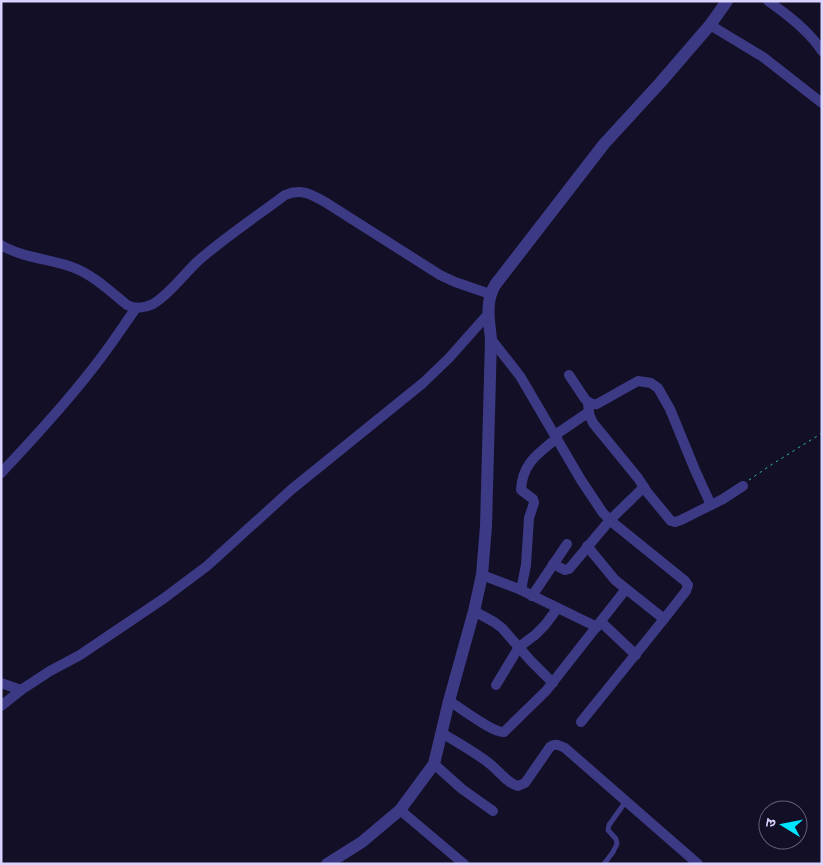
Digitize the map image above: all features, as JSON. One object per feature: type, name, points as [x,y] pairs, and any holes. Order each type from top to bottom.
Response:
[{"type":"street","points":[[327,864],[362,842],[400,810],[434,764],[482,575],[486,526],[491,338],[490,294],[604,144],[710,25],[727,1]]},
{"type":"street","points":[[768,1],[811,37],[822,51]]},
{"type":"street","points":[[710,25],[764,57],[822,103]]},
{"type":"street","points":[[1,245],[11,250],[69,266],[80,271],[93,278],[126,305],[136,308],[151,305],[212,250],[285,195],[298,191],[311,194],[325,202],[440,275],[490,294]]},
{"type":"street","points":[[1,473],[33,440],[80,384],[113,342],[136,308]]},
{"type":"street","points":[[1,706],[21,690],[50,671],[80,655],[163,599],[208,566],[292,489],[423,383],[449,358],[489,313]]},
{"type":"street","points":[[491,338],[520,376],[603,513],[688,583],[688,588],[581,722]]},
{"type":"street","points":[[569,376],[588,407],[590,419],[638,478],[667,518],[673,522],[681,520],[731,495],[742,486]]},
{"type":"street","points":[[521,590],[527,558],[529,518],[534,503],[533,499],[521,490],[527,466],[588,407],[638,381],[654,384],[661,391],[711,505]]},
{"type":"street","points":[[554,564],[567,570],[610,520],[644,487]]},
{"type":"street","points":[[532,596],[566,544]]},
{"type":"street","points":[[587,546],[607,571],[626,589],[664,619]]},
{"type":"street","points":[[482,575],[521,590],[557,609],[599,625],[636,655]]},
{"type":"street","points":[[450,701],[490,728],[502,732],[507,730],[553,683],[626,589]]},
{"type":"street","points":[[496,685],[519,647],[545,625],[557,609]]},
{"type":"street","points":[[474,611],[502,628],[553,683]]},
{"type":"street","points":[[1,683],[21,690]]},
{"type":"street","points":[[442,733],[474,752],[518,786],[525,783],[553,745],[565,748],[698,864]]},
{"type":"street","points":[[434,764],[462,789],[493,811]]},
{"type":"street","points":[[400,810],[464,864]]},
{"type":"lane","points":[[604,864],[617,844],[616,839],[608,830],[609,825],[626,801]]},
{"type":"path","points":[[742,486],[822,433]]}]
